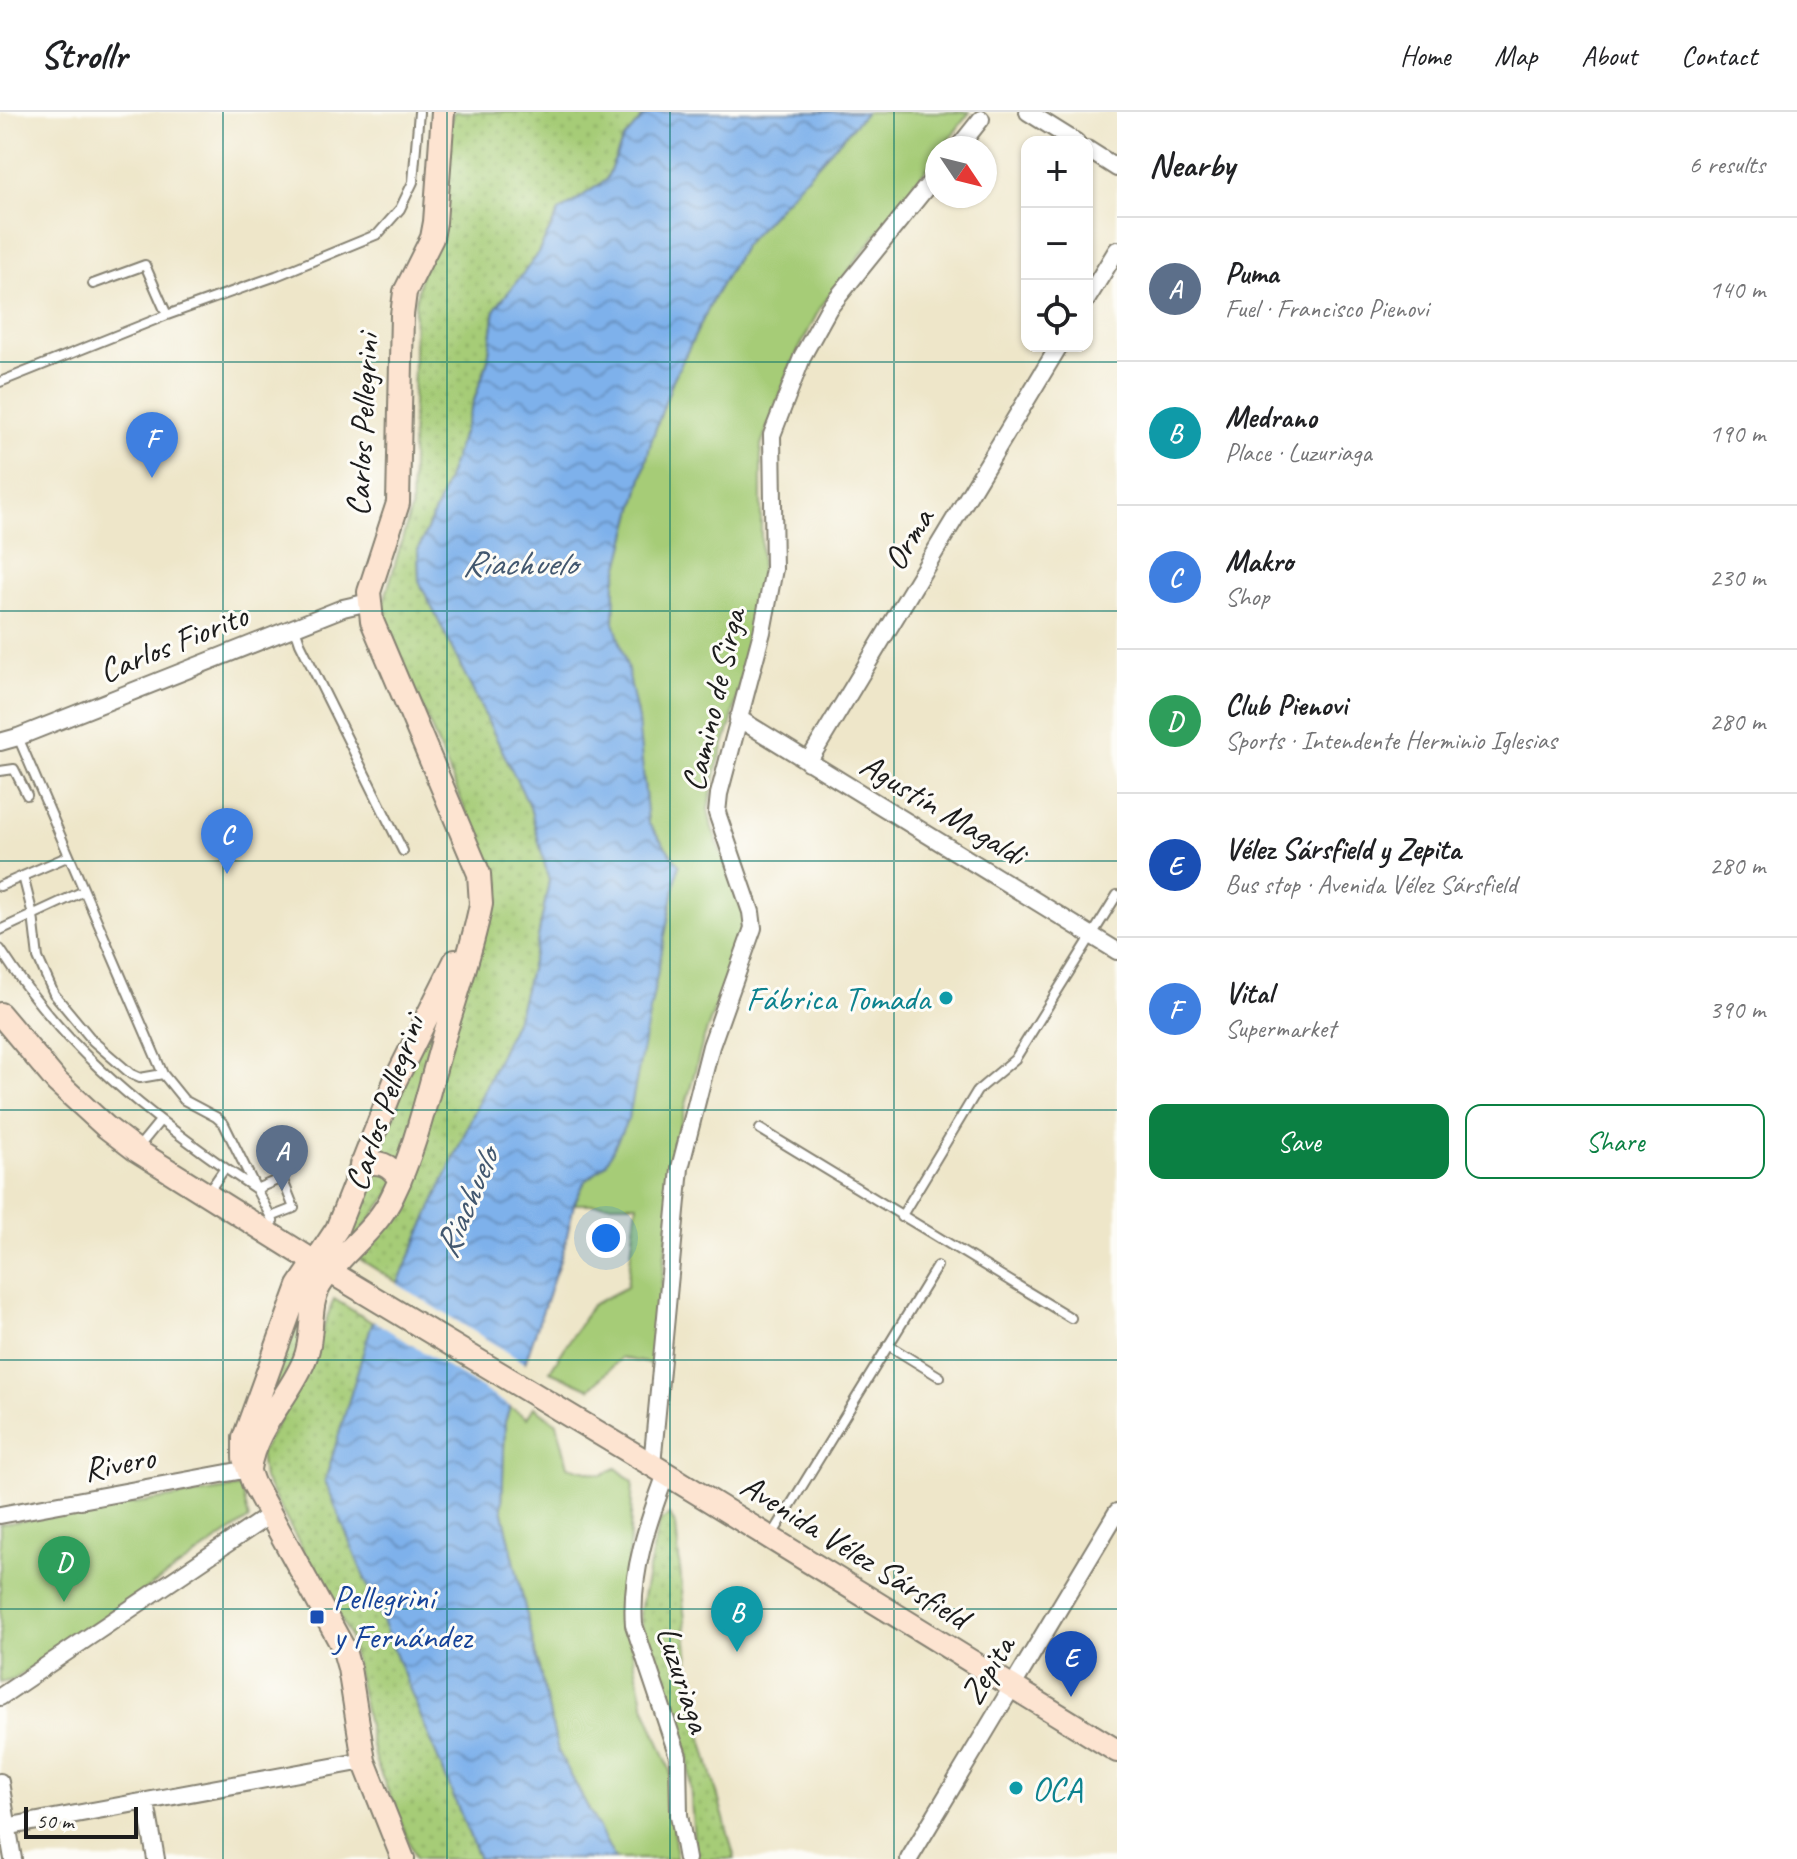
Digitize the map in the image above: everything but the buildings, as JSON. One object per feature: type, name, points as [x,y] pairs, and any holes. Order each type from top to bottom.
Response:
[{"type":"street","name":"Carlos Pellegrini","points":[[403,1859],[364,1761],[343,1647],[253,1483],[244,1458],[244,1438],[299,1286],[377,1222],[400,1180],[479,914],[482,893],[479,874],[372,621],[369,602],[369,592],[398,503],[402,315],[405,292],[432,238],[443,112]]},
{"type":"street","points":[[1028,112],[1066,136]]},
{"type":"street","points":[[968,136],[981,119]]},
{"type":"street","points":[[1093,153],[1117,168]]},
{"type":"street","name":"Camino de Sirga","points":[[659,1470],[680,1168],[711,1046],[753,928],[751,912],[717,813],[719,794],[762,632],[774,569],[772,435],[803,355],[829,308],[925,189]]},
{"type":"street","points":[[1093,289],[1117,250]]},
{"type":"street","name":"Orma","points":[[808,762],[1055,352]]},
{"type":"street","name":"Carlos Fiorito","points":[[0,742],[343,608],[369,602]]},
{"type":"street","name":"Agustín Magaldi","points":[[738,718],[1117,951]]},
{"type":"street","name":"Carlos Pellegrini","points":[[249,1469],[255,1442],[303,1365],[309,1348],[322,1267],[395,1081],[479,914]]},
{"type":"street","name":"Avenida Vélez Sársfield","points":[[0,1014],[57,1082],[136,1150],[322,1267],[1117,1751]]},
{"type":"street","points":[[373,1135],[379,1144],[389,1150],[400,1152],[411,1149]]},
{"type":"street","points":[[361,1165],[373,1162],[384,1164],[394,1170],[400,1180]]},
{"type":"street","points":[[276,1352],[282,1366],[288,1369],[303,1365]]},
{"type":"street","name":"Rivero","points":[[0,1515],[249,1469]]},
{"type":"street","name":"Luzuriaga","points":[[659,1470],[641,1550],[633,1612],[634,1625],[678,1756],[679,1815],[687,1859]]},
{"type":"street","name":"Zepita","points":[[909,1859],[1117,1512]]},
{"type":"street","points":[[0,1697],[271,1514]]},
{"type":"street","points":[[4,1827],[364,1761]]},
{"type":"street","points":[[0,1782],[4,1827],[13,1859]]},
{"type":"street","points":[[146,1803],[156,1859]]},
{"type":"lane","points":[[0,382],[378,234],[400,209],[413,182],[419,112]]},
{"type":"lane","points":[[93,284],[145,265],[167,315]]},
{"type":"lane","points":[[294,627],[403,851]]},
{"type":"lane","points":[[18,737],[163,1074],[184,1100],[224,1124],[285,1243]]},
{"type":"lane","points":[[0,771],[14,769],[27,795]]},
{"type":"lane","points":[[0,886],[69,856]]},
{"type":"lane","points":[[23,876],[41,967],[54,994],[106,1054],[131,1074],[140,1078],[163,1074]]},
{"type":"lane","points":[[0,930],[84,891]]},
{"type":"lane","points":[[901,1217],[977,1091],[1015,1059],[1117,895]]},
{"type":"lane","points":[[0,949],[50,1018],[88,1060],[159,1122],[256,1189]]},
{"type":"lane","points":[[136,1150],[159,1122]]},
{"type":"lane","points":[[760,1129],[1071,1318]]},
{"type":"lane","points":[[206,1195],[225,1168]]},
{"type":"lane","points":[[256,1189],[282,1178],[294,1208],[271,1217]]},
{"type":"lane","points":[[770,1538],[937,1266]]},
{"type":"lane","points":[[888,1345],[940,1377]]},
{"type":"green space","points":[[453,112],[651,112],[623,140],[606,180],[559,212],[536,257],[495,309],[488,359],[440,500],[418,550],[419,581],[530,807],[549,881],[519,1012],[398,1283],[355,1256],[382,1229],[492,890],[487,862],[385,618],[383,605],[411,509],[415,304]]},
{"type":"green space","points":[[866,112],[970,112],[951,136],[925,136],[925,171],[820,308],[793,361],[761,445],[761,598],[708,809],[746,920],[703,1041],[680,1127],[652,1364],[621,1358],[590,1389],[550,1371],[592,1305],[627,1287],[637,1204],[574,1204],[585,1181],[606,1164],[679,865],[648,823],[637,714],[614,622],[615,582],[651,442],[673,380],[744,245]]},
{"type":"green space","points":[[479,914],[400,1180],[340,1259],[312,1327],[244,1458],[244,1438]]},
{"type":"green space","points":[[334,1299],[373,1323],[325,1481],[479,1859],[416,1859],[375,1760],[349,1634],[263,1477],[260,1454],[308,1368]]},
{"type":"green space","points":[[510,1407],[527,1418],[534,1407],[557,1423],[568,1466],[602,1475],[616,1468],[633,1482],[625,1617],[643,1702],[670,1770],[676,1859],[615,1859],[558,1751],[502,1508],[505,1422]]},
{"type":"green space","points":[[241,1487],[249,1519],[13,1680],[0,1683],[0,1524]]},
{"type":"green space","points":[[670,1515],[676,1526],[693,1705],[735,1859],[695,1859],[688,1752],[642,1627],[640,1611],[659,1522]]},
{"type":"water","name":"Riachuelo","points":[[651,112],[866,112],[744,245],[714,297],[673,380],[651,442],[615,582],[614,622],[638,720],[648,823],[679,865],[629,1117],[606,1164],[585,1181],[574,1204],[565,1245],[505,1422],[502,1508],[558,1751],[615,1859],[479,1859],[325,1481],[371,1326],[398,1283],[519,1012],[549,881],[530,807],[419,581],[418,550],[440,500],[488,360],[495,309],[536,257],[559,212],[606,180],[623,140]]},
{"type":"pier","points":[[394,1282],[528,1365],[514,1409],[371,1319]]},
{"type":"place","name":"Vital","points":[[152,478]]},
{"type":"place","name":"Makro","points":[[227,874]]},
{"type":"place","name":"Fábrica Tomada","points":[[946,998]]},
{"type":"place","name":"Puma","points":[[282,1191]]},
{"type":"place","name":"Club Pienovi","points":[[64,1602]]},
{"type":"place","name":"Pellegrini y Fernández","points":[[317,1617]]},
{"type":"place","name":"Medrano","points":[[737,1652]]},
{"type":"place","name":"Vélez Sársfield y Zepita","points":[[1071,1697]]},
{"type":"place","name":"OCA","points":[[1016,1788]]}]
